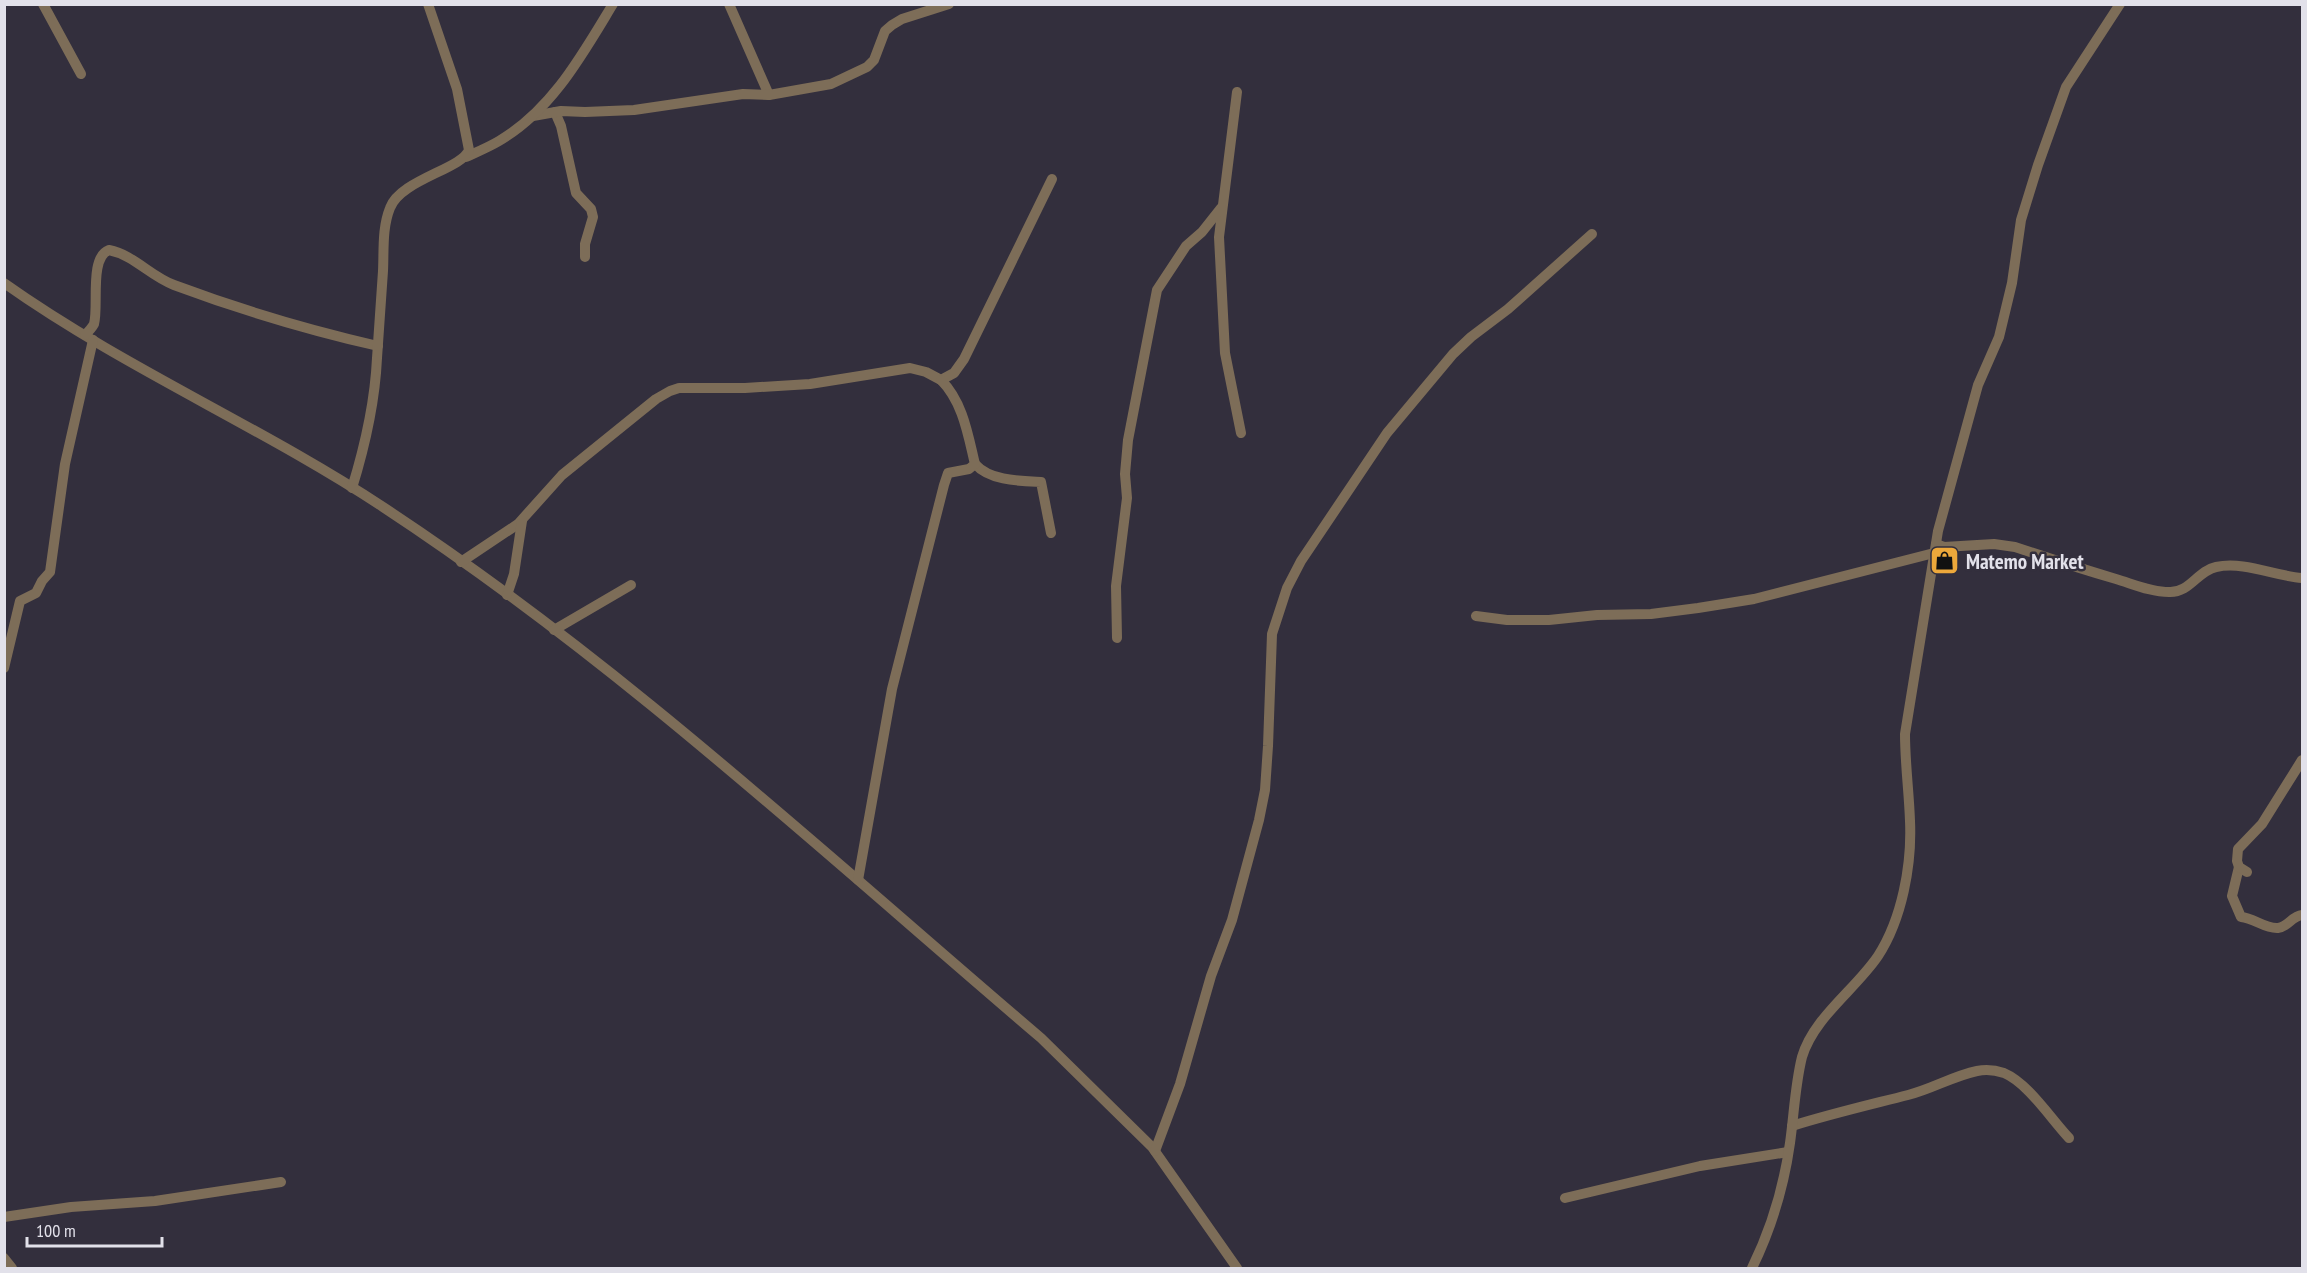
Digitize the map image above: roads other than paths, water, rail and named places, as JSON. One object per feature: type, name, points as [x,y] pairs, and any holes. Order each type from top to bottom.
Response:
[{"type":"street","points":[[43,4],[81,74]]},
{"type":"street","points":[[428,4],[457,89],[468,142],[469,150],[466,157]]},
{"type":"street","points":[[352,488],[370,415],[378,346],[384,234],[390,207],[400,194],[466,157],[499,142],[533,116],[582,56],[613,4]]},
{"type":"street","points":[[729,4],[769,94]]},
{"type":"street","points":[[533,116],[555,112],[634,110],[743,94],[769,94],[831,84],[867,67],[874,60],[885,31],[892,25],[902,19],[949,4]]},
{"type":"street","points":[[1752,1269],[1767,1238],[1788,1152],[1801,1063],[1809,1041],[1816,1029],[1879,954],[1894,923],[1902,897],[1908,861],[1910,823],[1905,734],[1935,549],[1978,386],[1999,337],[2012,283],[2021,220],[2057,108],[2066,87],[2120,4]]},
{"type":"street","points":[[1237,92],[1221,208],[1220,276],[1225,353],[1241,433]]},
{"type":"street","points":[[555,112],[561,126],[576,193],[591,209],[593,217],[585,244],[585,257]]},
{"type":"street","points":[[950,390],[954,373],[964,359],[1052,179]]},
{"type":"street","points":[[1117,638],[1116,586],[1127,498],[1125,474],[1128,440],[1157,290],[1186,246],[1202,232],[1221,208]]},
{"type":"street","points":[[1155,1151],[1177,1092],[1211,976],[1233,920],[1259,820],[1265,790],[1272,634],[1287,588],[1301,561],[1387,434],[1453,354],[1508,309],[1592,234]]},
{"type":"street","points":[[4,668],[20,601],[22,597],[36,593],[50,572],[65,464],[89,338],[94,324],[97,273],[103,254],[109,250],[124,254],[173,284],[280,322],[378,346]]},
{"type":"street","points":[[4,283],[47,313],[89,338],[261,434],[382,506],[507,595],[677,725],[1041,1038],[1155,1151],[1237,1269]]},
{"type":"street","points":[[461,562],[522,520],[562,476],[670,391],[692,387],[745,388],[810,384],[909,368],[926,372],[941,380],[950,390],[963,414],[975,464],[983,473],[1020,481],[1041,482],[1051,533]]},
{"type":"street","points":[[941,380],[954,373]]},
{"type":"street","points":[[858,880],[892,688],[944,485],[948,473],[969,469],[975,464]]},
{"type":"street","points":[[507,595],[514,574],[522,520]]},
{"type":"street","points":[[1476,616],[1507,620],[1549,620],[1597,615],[1651,614],[1698,608],[1754,599],[1944,547],[1994,544],[2015,548],[2146,588],[2169,592],[2185,589],[2200,575],[2217,567],[2235,566],[2285,577],[2302,578]]},
{"type":"street","points":[[554,630],[632,585]]},
{"type":"street","points":[[2302,760],[2262,824],[2238,849],[2237,861],[2243,869],[2232,896],[2241,917],[2252,918],[2275,928],[2284,926],[2293,918],[2302,915]]},
{"type":"street","points":[[1792,1126],[1908,1095],[1959,1076],[1994,1070],[2013,1077],[2023,1086],[2068,1138]]},
{"type":"street","points":[[1566,1198],[1700,1166],[1788,1152]]},
{"type":"street","points":[[4,1217],[71,1207],[155,1201],[281,1182]]},
{"type":"street","points":[[4,1258],[12,1269]]},
{"type":"place","name":"Matemo Market","points":[[1945,561]]}]
